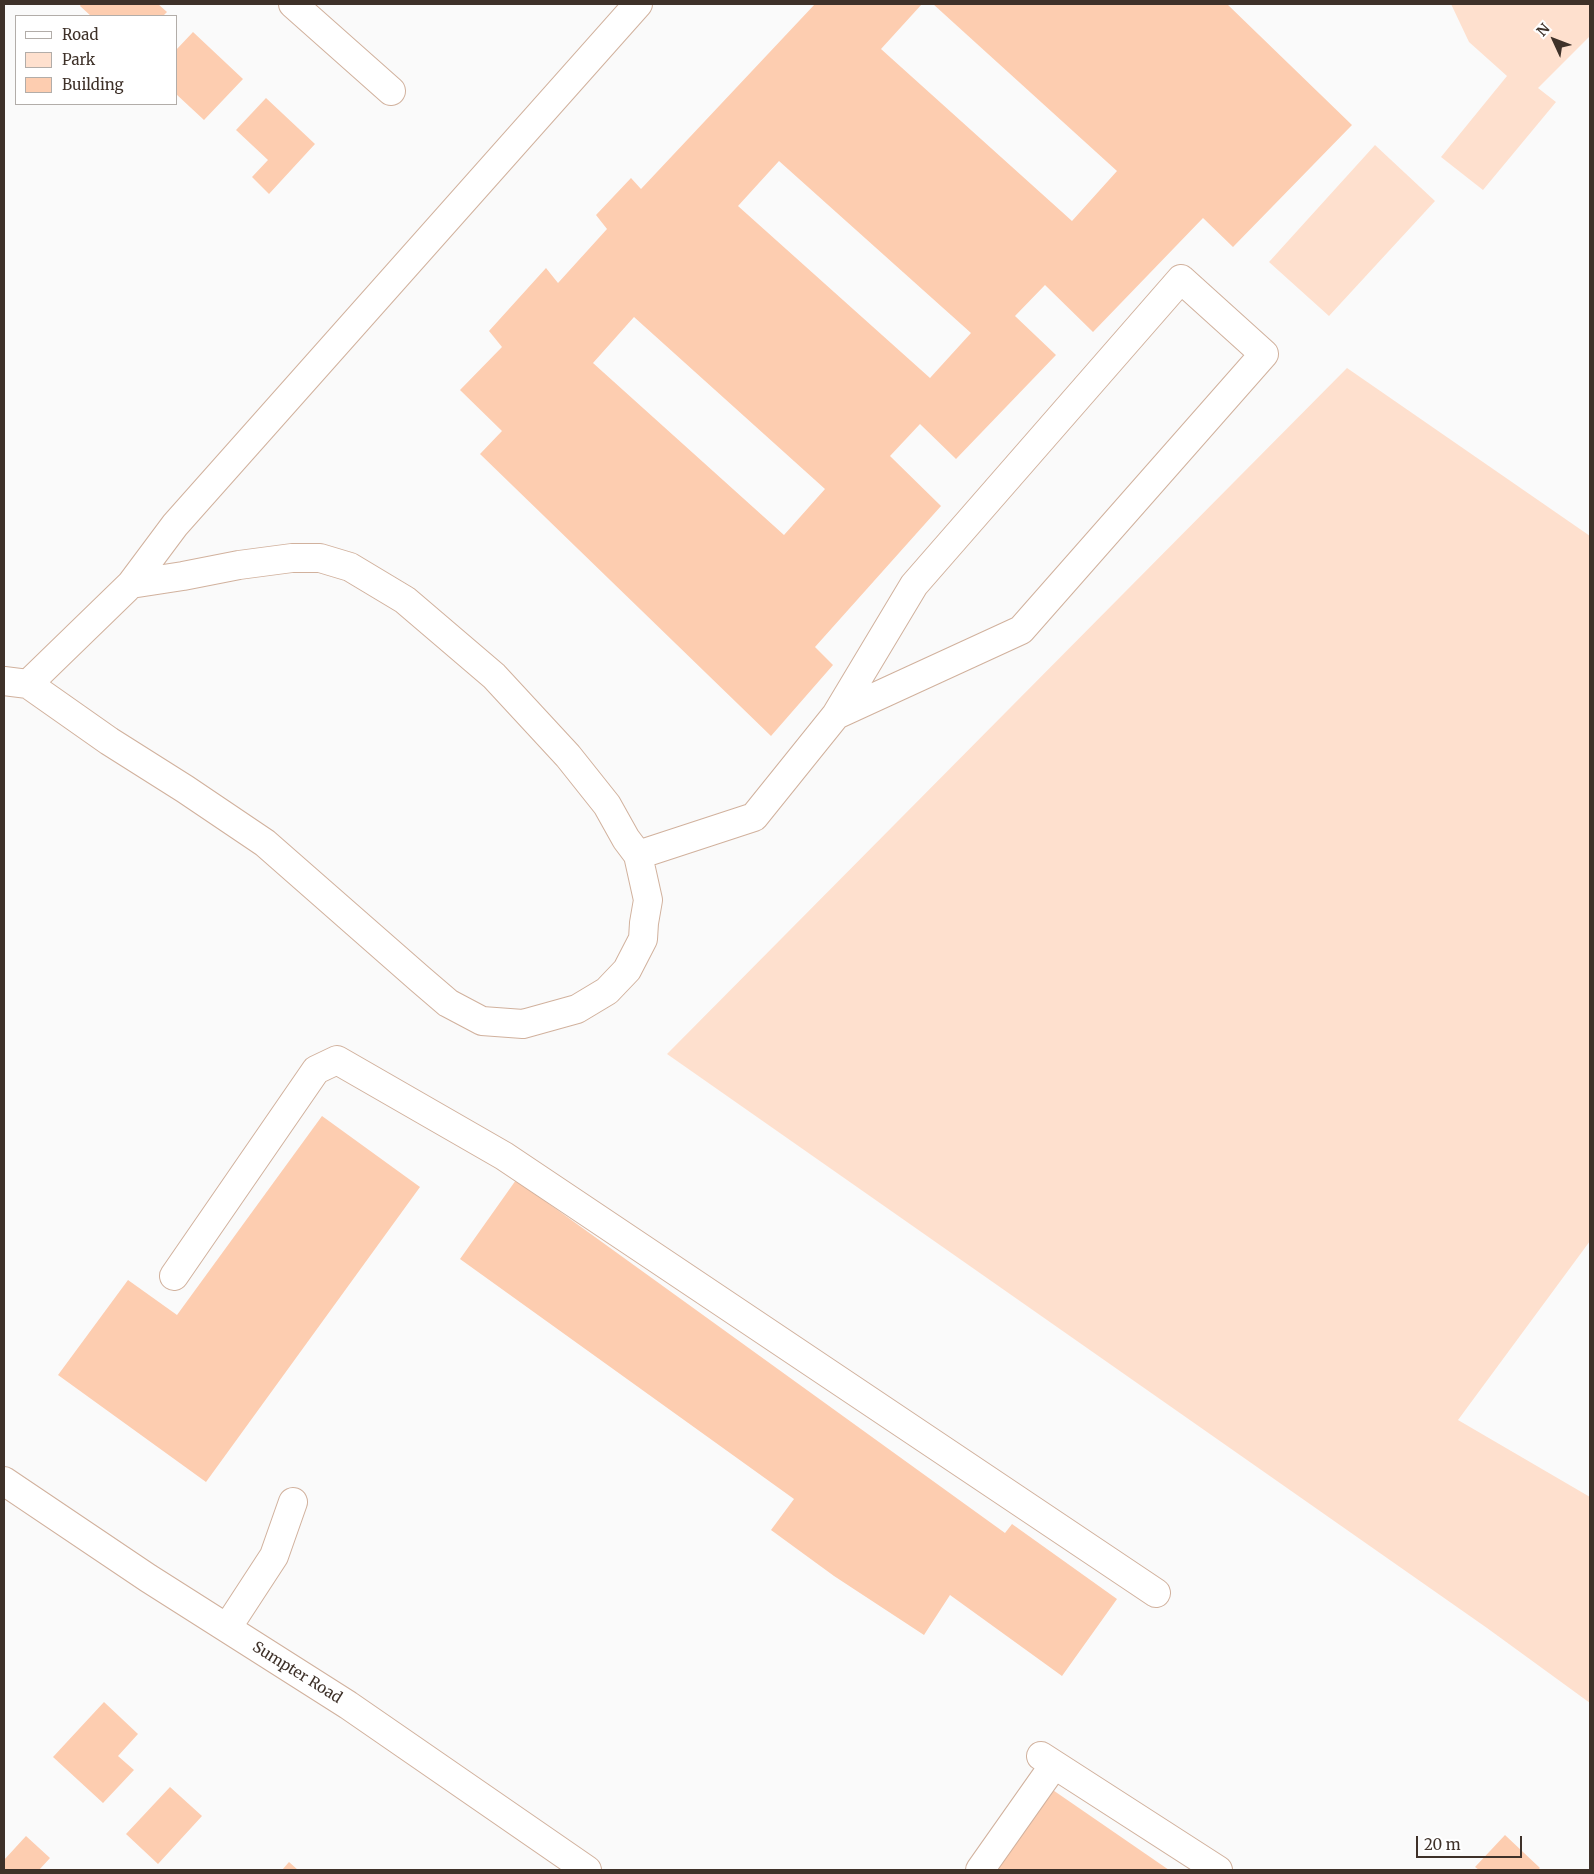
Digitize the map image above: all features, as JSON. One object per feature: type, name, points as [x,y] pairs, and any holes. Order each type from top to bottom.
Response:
[{"type":"street","points":[[293,4],[391,91]]},
{"type":"street","points":[[131,584],[239,565],[292,558],[320,558],[350,567],[406,600],[494,676],[568,756],[608,805],[626,839],[638,855],[648,900],[643,939],[627,970],[607,991],[577,1010],[522,1024],[482,1021],[448,1002],[420,980],[265,843],[185,789],[16,682],[131,584],[175,525],[638,4]]},
{"type":"street","points":[[638,855],[754,817],[836,715],[914,585],[1181,279],[1264,354],[1022,630],[836,715]]},
{"type":"street","points":[[174,1276],[316,1070],[337,1060],[504,1156],[1156,1593]]},
{"type":"street","name":"Sumpter Road","points":[[4,1481],[148,1578],[348,1705],[587,1870]]},
{"type":"street","points":[[226,1628],[274,1556],[293,1502]]},
{"type":"street","points":[[980,1870],[1047,1760],[1218,1870]]},
{"type":"green space","points":[[1451,4],[1590,4],[1590,36],[1538,88],[1556,102],[1483,190],[1441,157],[1507,76],[1469,42]]},
{"type":"green space","points":[[1375,145],[1435,201],[1329,316],[1269,262]]},
{"type":"green space","points":[[1347,368],[1590,536],[1590,1241],[1458,1420],[1590,1497],[1590,1703],[1487,1628],[667,1054]]},
{"type":"building","points":[[81,4],[158,4],[167,12],[164,15],[90,15],[80,6]]},
{"type":"building","points":[[815,4],[922,4],[881,49],[1072,221],[1117,171],[933,4],[1227,4],[1352,125],[1233,247],[1203,218],[1093,332],[1045,285],[1015,316],[1056,355],[956,459],[920,424],[890,456],[941,506],[815,647],[833,665],[771,736],[480,454],[502,431],[460,390],[502,347],[489,331],[546,268],[558,283],[607,229],[596,215],[631,178],[641,189]],"holes":[[[779,161],[971,333],[930,378],[738,206]],[[634,317],[825,489],[784,535],[593,363]]]},
{"type":"building","points":[[193,32],[243,79],[204,120],[178,96],[178,48]]},
{"type":"building","points":[[266,98],[315,144],[269,194],[252,177],[268,160],[236,130]]},
{"type":"building","points":[[322,1116],[420,1187],[206,1482],[58,1375],[128,1280],[177,1315]]},
{"type":"building","points":[[516,1180],[1005,1533],[1012,1524],[1117,1599],[1062,1676],[950,1595],[924,1635],[834,1576],[771,1530],[794,1499],[460,1259]]},
{"type":"building","points":[[104,1702],[138,1734],[118,1756],[134,1770],[103,1803],[53,1757]]},
{"type":"building","points":[[1047,1786],[1169,1870],[997,1870],[991,1866]]},
{"type":"building","points":[[170,1787],[202,1816],[158,1864],[126,1834]]},
{"type":"building","points":[[1505,1835],[1540,1868],[1538,1870],[1479,1870],[1475,1867]]},
{"type":"building","points":[[26,1836],[50,1858],[39,1870],[4,1870],[4,1860]]},
{"type":"building","points":[[289,1862],[298,1870],[282,1870]]}]
